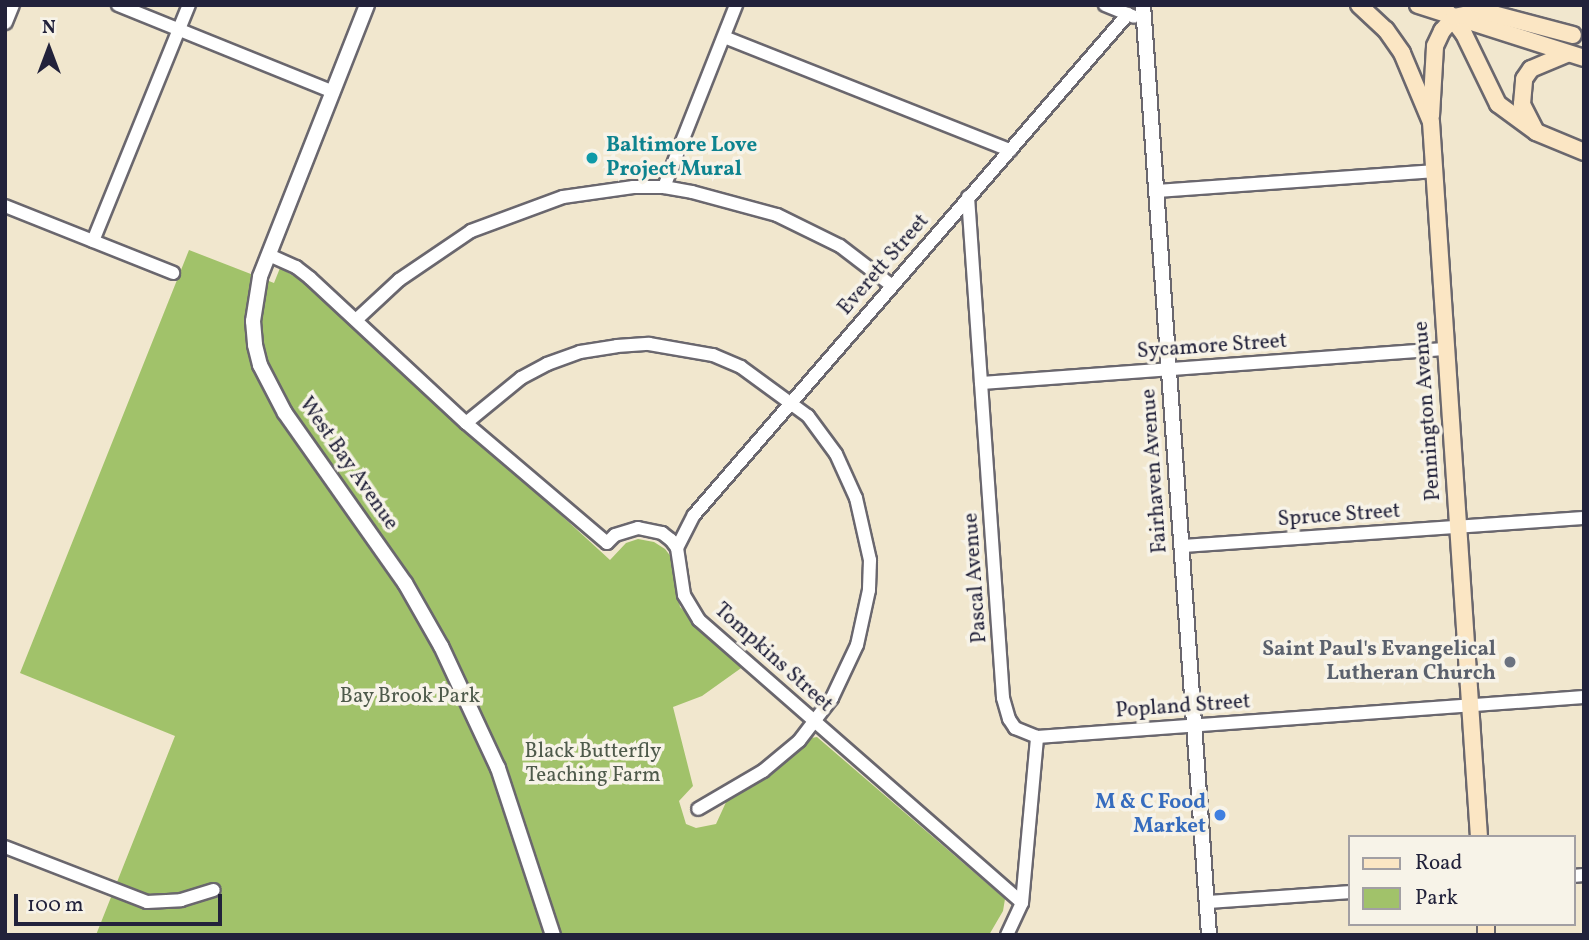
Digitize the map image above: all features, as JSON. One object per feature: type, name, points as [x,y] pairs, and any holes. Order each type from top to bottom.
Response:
[{"type":"main road","name":"Pennington Avenue","points":[[1359,5],[1386,30],[1402,52],[1431,122],[1479,835]]},
{"type":"main road","points":[[1418,5],[1448,11],[1584,58]]},
{"type":"main road","points":[[1507,5],[1579,36]]},
{"type":"main road","points":[[1431,122],[1435,46],[1448,11]]},
{"type":"main road","points":[[1448,11],[1482,11],[1579,36]]},
{"type":"main road","points":[[1448,11],[1498,104],[1536,132],[1584,152]]},
{"type":"main road","points":[[1536,132],[1522,104],[1524,79],[1531,69],[1567,54]]},
{"type":"street","points":[[5,22],[12,5]]},
{"type":"street","points":[[118,5],[333,92]]},
{"type":"street","points":[[93,241],[189,5]]},
{"type":"street","name":"West Bay Avenue","points":[[367,5],[260,277],[253,321],[260,365],[285,413],[391,562],[441,646],[498,768],[554,935]]},
{"type":"street","points":[[664,187],[736,5]]},
{"type":"street","points":[[1105,5],[1144,21]]},
{"type":"street","name":"Fairhaven Avenue","points":[[1143,5],[1209,935]]},
{"type":"street","name":"Everett Street","points":[[677,548],[694,515],[1128,14]]},
{"type":"street","points":[[724,37],[1010,150]]},
{"type":"street","points":[[1156,191],[1433,171]]},
{"type":"street","points":[[356,320],[426,259],[471,232],[503,217],[563,197],[599,190],[664,187],[777,215],[840,246],[891,285]]},
{"type":"street","name":"Pascal Avenue","points":[[968,197],[1003,698],[1009,719],[1015,728],[1037,737]]},
{"type":"street","points":[[5,205],[173,273]]},
{"type":"street","points":[[269,255],[303,272],[466,423],[607,543],[615,535],[638,528],[662,533],[677,548]]},
{"type":"street","points":[[466,423],[521,377],[547,364],[580,352],[617,345],[649,344],[713,355],[741,367],[791,401],[823,435],[848,476],[870,560],[869,590],[857,645],[832,698],[815,722],[783,757],[698,809]]},
{"type":"street","name":"Sycamore Street","points":[[981,383],[1445,349]]},
{"type":"street","name":"Spruce Street","points":[[1182,546],[1584,518]]},
{"type":"street","name":"Tompkins Street","points":[[677,548],[680,581],[691,610],[718,639],[1022,903]]},
{"type":"street","name":"Popland Street","points":[[1037,737],[1584,697]]},
{"type":"street","points":[[1007,935],[1022,903],[1037,737]]},
{"type":"street","points":[[5,847],[147,902],[162,903],[214,890]]},
{"type":"street","points":[[1207,902],[1348,892]]},
{"type":"green space","name":"Bay Brook Park","points":[[189,250],[274,283],[280,268],[311,286],[610,560],[626,543],[638,539],[654,542],[665,549],[672,558],[680,607],[744,666],[702,696],[673,707],[693,786],[679,801],[686,824],[696,828],[716,824],[727,800],[738,789],[779,765],[811,738],[817,737],[1005,899],[1003,911],[989,935],[96,935],[175,736],[20,673]]},
{"type":"place","name":"Baltimore Love Project Mural","points":[[592,158]]},
{"type":"place","name":"Saint Paul's Evangelical Lutheran Church","points":[[1510,662]]},
{"type":"place","name":"M & C Food Market","points":[[1220,815]]},
{"type":"park label","name":"Black Butterfly Teaching Farm","points":[[593,764]]}]
